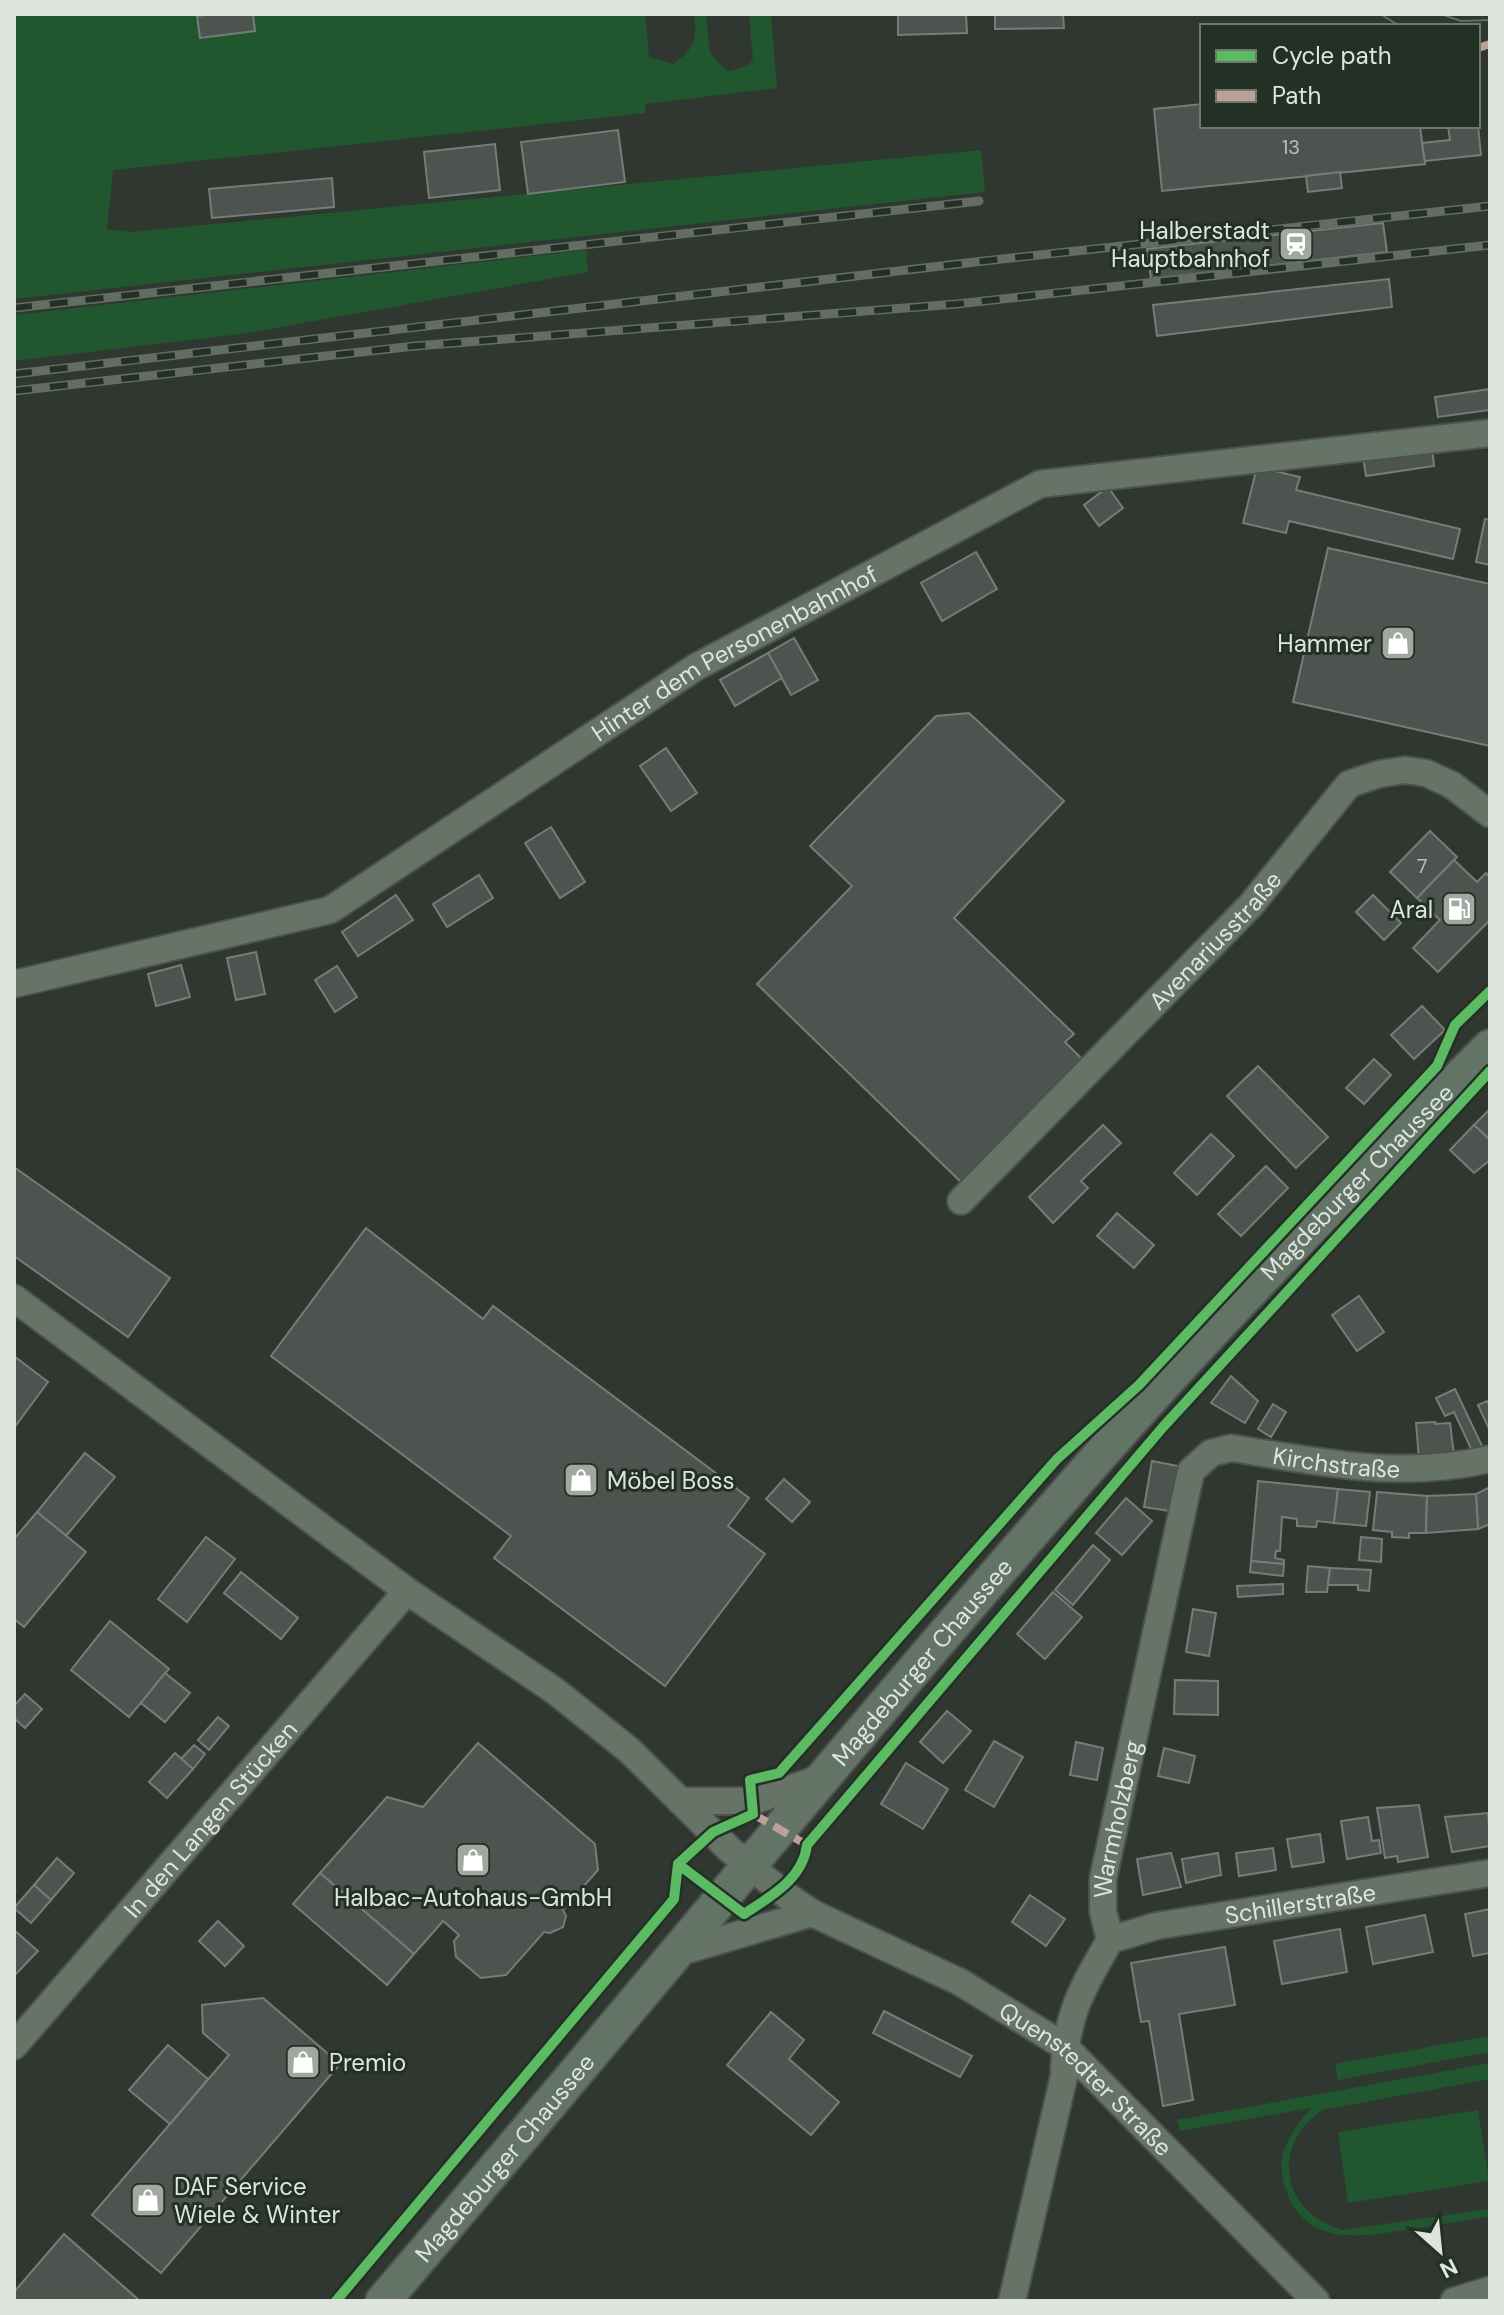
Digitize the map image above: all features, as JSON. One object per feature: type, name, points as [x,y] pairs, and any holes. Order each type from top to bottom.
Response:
[{"type":"main road","name":"Magdeburger Chaussee","points":[[383,2301],[673,1954],[1102,1452],[1370,1166],[1490,1047]]},
{"type":"street","name":"Hinter dem Personenbahnhof","points":[[14,984],[330,910],[696,667],[1040,484],[1068,478],[1490,433]]},
{"type":"street","name":"Avenariusstraße","points":[[961,1201],[1251,905],[1349,784],[1379,774],[1405,770],[1426,773],[1452,785],[1490,814]]},
{"type":"street","points":[[14,1298],[407,1591],[555,1691],[629,1750],[748,1866]]},
{"type":"street","name":"Kirchstraße","points":[[1191,1471],[1211,1453],[1231,1448],[1366,1469],[1444,1470],[1490,1459]]},
{"type":"street","name":"Warmholzberg","points":[[1110,1940],[1103,1911],[1103,1879],[1191,1471]]},
{"type":"street","name":"In den Langen Stücken","points":[[14,2046],[407,1591]]},
{"type":"street","points":[[680,1801],[753,1801],[825,1777]]},
{"type":"street","name":"Quenstedter Straße","points":[[748,1866],[812,1913],[960,1982],[1064,2046],[1316,2301]]},
{"type":"street","name":"Schillerstraße","points":[[1110,1940],[1156,1926],[1490,1873]]},
{"type":"street","points":[[673,1954],[812,1913]]},
{"type":"street","points":[[1012,2301],[1064,2076],[1064,2046],[1074,2002],[1110,1940]]},
{"type":"street","points":[[1454,2301],[1490,2290]]},
{"type":"green space","points":[[31,14],[645,14],[649,57],[673,64],[693,43],[694,14],[706,14],[710,53],[727,71],[746,67],[753,60],[749,14],[771,14],[777,88],[645,104],[645,113],[113,170],[107,229],[131,232],[981,150],[985,192],[14,299],[14,17]]},
{"type":"green space","points":[[586,250],[588,272],[241,334],[14,361],[14,315]]},
{"type":"green space","points":[[1490,2036],[1490,2052],[1338,2080],[1335,2064]]},
{"type":"green space","points":[[1490,2063],[1490,2079],[1322,2110],[1305,2125],[1289,2160],[1295,2194],[1306,2209],[1322,2221],[1343,2230],[1490,2209],[1490,2216],[1480,2218],[1374,2234],[1338,2234],[1322,2230],[1307,2222],[1295,2209],[1283,2178],[1286,2145],[1311,2108],[1180,2131],[1177,2120]]},
{"type":"green space","points":[[1478,2110],[1489,2181],[1348,2203],[1338,2132]]},
{"type":"building","points":[[253,14],[255,31],[200,38],[197,16]]},
{"type":"building","points":[[898,14],[966,14],[967,33],[898,35]]},
{"type":"building","points":[[995,14],[1063,14],[1064,28],[995,29]]},
{"type":"building","points":[[1200,104],[1200,128],[1420,128],[1425,164],[1162,191],[1154,109]]},
{"type":"building","points":[[1448,128],[1478,128],[1481,155],[1425,161],[1422,143],[1450,140]]},
{"type":"building","points":[[618,130],[625,182],[528,194],[521,142]]},
{"type":"building","points":[[495,144],[500,190],[429,198],[424,152]]},
{"type":"building","points":[[1340,172],[1342,188],[1308,192],[1306,176]]},
{"type":"building","points":[[332,178],[334,207],[212,218],[209,189]]},
{"type":"building","points":[[1383,223],[1387,252],[1151,279],[1147,249]]},
{"type":"building","points":[[1389,279],[1392,307],[1157,336],[1153,305]]},
{"type":"building","points":[[1490,389],[1490,410],[1438,417],[1435,397]]},
{"type":"building","points":[[1432,447],[1434,466],[1366,476],[1363,457]]},
{"type":"building","points":[[1257,467],[1300,477],[1296,490],[1460,529],[1453,559],[1289,521],[1286,533],[1243,523]]},
{"type":"building","points":[[1108,487],[1123,508],[1099,526],[1084,505]]},
{"type":"building","points":[[1485,519],[1490,520],[1490,565],[1476,562]]},
{"type":"building","name":"Hammer","points":[[1328,548],[1490,584],[1490,746],[1293,702]]},
{"type":"building","points":[[976,552],[997,589],[942,621],[921,583]]},
{"type":"building","points":[[794,638],[818,680],[791,695],[768,653]]},
{"type":"building","points":[[768,653],[782,678],[735,706],[720,680]]},
{"type":"building","points":[[969,713],[1064,801],[954,918],[1074,1034],[1065,1042],[1083,1060],[963,1184],[757,984],[852,886],[810,846],[936,716]]},
{"type":"building","points":[[666,748],[697,793],[671,811],[640,766]]},
{"type":"building","points":[[551,827],[585,882],[560,898],[525,843]]},
{"type":"building","points":[[1430,831],[1457,857],[1417,898],[1390,872]]},
{"type":"building","name":"Aral","points":[[1454,860],[1477,882],[1486,873],[1490,877],[1490,920],[1438,972],[1413,948],[1440,920],[1417,898]]},
{"type":"building","points":[[479,875],[493,898],[447,927],[433,904]]},
{"type":"building","points":[[396,895],[413,920],[358,956],[342,932]]},
{"type":"building","points":[[1373,895],[1401,923],[1384,940],[1356,912]]},
{"type":"building","points":[[256,952],[265,994],[236,1000],[227,958]]},
{"type":"building","points":[[181,965],[190,997],[156,1006],[148,974]]},
{"type":"building","points":[[337,966],[357,997],[335,1012],[315,980]]},
{"type":"building","points":[[1422,1006],[1445,1030],[1414,1059],[1391,1035]]},
{"type":"building","points":[[1374,1059],[1391,1075],[1364,1104],[1346,1088]]},
{"type":"building","points":[[1258,1066],[1328,1137],[1296,1168],[1227,1096]]},
{"type":"building","points":[[1490,1109],[1490,1140],[1474,1125]]},
{"type":"building","points":[[1103,1125],[1121,1143],[1081,1181],[1088,1188],[1053,1223],[1029,1197]]},
{"type":"building","points":[[1474,1125],[1490,1140],[1490,1160],[1474,1173],[1450,1150]]},
{"type":"building","points":[[1211,1134],[1234,1156],[1197,1195],[1174,1173]]},
{"type":"building","points":[[1266,1166],[1288,1188],[1241,1236],[1218,1214]]},
{"type":"building","points":[[14,1167],[170,1278],[128,1337],[14,1256]]},
{"type":"building","points":[[1117,1213],[1154,1245],[1134,1268],[1097,1236]]},
{"type":"building","points":[[366,1228],[483,1319],[493,1306],[749,1498],[728,1526],[765,1554],[665,1686],[494,1558],[511,1536],[271,1356]]},
{"type":"building","points":[[1359,1296],[1384,1332],[1357,1351],[1332,1315]]},
{"type":"building","points":[[14,1356],[48,1382],[14,1428]]},
{"type":"building","points":[[1231,1376],[1258,1401],[1245,1423],[1211,1403]]},
{"type":"building","points":[[1455,1389],[1483,1448],[1473,1453],[1454,1412],[1445,1416],[1436,1398]]},
{"type":"building","points":[[1487,1401],[1490,1406],[1490,1431],[1478,1405]]},
{"type":"building","points":[[1273,1404],[1286,1412],[1271,1437],[1258,1429]]},
{"type":"building","points":[[1416,1423],[1450,1423],[1454,1455],[1419,1459]]},
{"type":"building","points":[[85,1453],[115,1477],[66,1536],[37,1512]]},
{"type":"building","points":[[1152,1461],[1178,1466],[1170,1511],[1144,1507]]},
{"type":"building","points":[[784,1479],[810,1502],[792,1522],[766,1499]]},
{"type":"building","points":[[1258,1481],[1338,1489],[1334,1523],[1317,1521],[1316,1527],[1297,1526],[1297,1519],[1282,1517],[1280,1551],[1276,1551],[1275,1558],[1284,1560],[1284,1564],[1251,1561]]},
{"type":"building","points":[[1490,1487],[1490,1524],[1478,1529],[1476,1494]]},
{"type":"building","points":[[1338,1489],[1370,1492],[1366,1526],[1334,1523]]},
{"type":"building","points":[[1377,1492],[1427,1496],[1426,1533],[1409,1533],[1409,1538],[1392,1537],[1392,1532],[1373,1530]]},
{"type":"building","points":[[1476,1494],[1478,1529],[1426,1533],[1427,1496]]},
{"type":"building","points":[[1126,1498],[1152,1521],[1122,1555],[1096,1533]]},
{"type":"building","points":[[37,1512],[86,1552],[24,1627],[14,1619],[14,1539]]},
{"type":"building","points":[[206,1537],[235,1559],[187,1622],[158,1599]]},
{"type":"building","points":[[1361,1537],[1382,1539],[1381,1562],[1359,1560]]},
{"type":"building","points":[[1093,1545],[1110,1560],[1073,1605],[1055,1590]]},
{"type":"building","points":[[1251,1561],[1284,1564],[1283,1576],[1250,1572]]},
{"type":"building","points":[[1308,1566],[1330,1568],[1327,1592],[1306,1592]]},
{"type":"building","points":[[1330,1568],[1371,1570],[1369,1591],[1358,1590],[1358,1585],[1328,1585]]},
{"type":"building","points":[[241,1572],[298,1618],[281,1639],[224,1593]]},
{"type":"building","points":[[1283,1584],[1283,1594],[1238,1597],[1237,1586]]},
{"type":"building","points":[[1053,1592],[1082,1617],[1045,1659],[1017,1634]]},
{"type":"building","points":[[1193,1609],[1216,1613],[1209,1656],[1186,1652]]},
{"type":"building","points":[[110,1621],[169,1669],[129,1717],[71,1670]]},
{"type":"building","points":[[165,1673],[190,1693],[165,1722],[141,1703]]},
{"type":"building","points":[[1175,1680],[1218,1681],[1218,1715],[1174,1714]]},
{"type":"building","points":[[25,1694],[42,1709],[25,1728],[14,1718],[14,1706]]},
{"type":"building","points":[[947,1711],[971,1731],[943,1763],[920,1742]]},
{"type":"building","points":[[218,1717],[229,1726],[209,1750],[198,1740]]},
{"type":"building","points":[[994,1741],[1023,1757],[994,1807],[965,1790]]},
{"type":"building","points":[[1076,1742],[1103,1748],[1097,1780],[1070,1775]]},
{"type":"building","points":[[478,1743],[595,1844],[598,1870],[563,1910],[566,1916],[563,1927],[550,1933],[544,1932],[506,1975],[481,1978],[456,1957],[454,1941],[459,1935],[443,1921],[414,1954],[320,1873],[387,1797],[423,1807]]},
{"type":"building","points":[[194,1745],[205,1754],[193,1769],[181,1759]]},
{"type":"building","points":[[1164,1748],[1195,1756],[1189,1783],[1158,1776]]},
{"type":"building","points":[[175,1753],[193,1769],[167,1798],[149,1782]]},
{"type":"building","points":[[906,1763],[948,1789],[923,1829],[881,1804]]},
{"type":"building","points":[[1419,1805],[1428,1857],[1398,1862],[1397,1856],[1385,1858],[1377,1808]]},
{"type":"building","points":[[1488,1813],[1490,1846],[1452,1852],[1445,1817]]},
{"type":"building","points":[[1368,1817],[1372,1841],[1379,1840],[1381,1853],[1347,1859],[1341,1821]]},
{"type":"building","points":[[1320,1834],[1324,1862],[1292,1867],[1287,1839]]},
{"type":"building","points":[[1273,1848],[1276,1870],[1239,1876],[1236,1853]]},
{"type":"building","points":[[1171,1853],[1181,1887],[1143,1895],[1137,1859]]},
{"type":"building","points":[[1218,1853],[1221,1875],[1186,1883],[1182,1859]]},
{"type":"building","points":[[57,1858],[74,1873],[51,1900],[34,1885]]},
{"type":"building","points":[[320,1873],[414,1954],[387,1985],[293,1904]]},
{"type":"building","points":[[34,1885],[51,1900],[31,1923],[14,1908]]},
{"type":"building","points":[[1030,1895],[1065,1919],[1046,1946],[1012,1922]]},
{"type":"building","points":[[1490,1909],[1490,1953],[1473,1956],[1465,1914]]},
{"type":"building","points":[[1425,1915],[1433,1952],[1373,1964],[1366,1927]]},
{"type":"building","points":[[218,1921],[244,1946],[225,1966],[199,1941]]},
{"type":"building","points":[[1340,1929],[1347,1972],[1282,1984],[1274,1941]]},
{"type":"building","points":[[14,1930],[38,1951],[14,1976]]},
{"type":"building","points":[[1225,1947],[1235,2005],[1179,2014],[1193,2100],[1163,2106],[1149,2021],[1141,2022],[1131,1963]]},
{"type":"building","points":[[263,1998],[340,2064],[161,2273],[92,2215],[229,2055],[203,2033],[202,2005]]},
{"type":"building","points":[[884,2011],[972,2056],[960,2077],[873,2033]]},
{"type":"building","points":[[771,2012],[804,2040],[789,2059],[839,2102],[811,2135],[727,2065]]},
{"type":"building","points":[[168,2045],[208,2079],[170,2124],[129,2090]]},
{"type":"building","points":[[64,2234],[140,2301],[14,2301],[14,2292]]},
{"type":"tram line","points":[[1380,14],[1397,24]]},
{"type":"tram line","points":[[1441,14],[1461,21],[1490,20]]},
{"type":"railway","points":[[14,308],[979,201]]},
{"type":"railway","points":[[14,374],[984,261],[1490,206]]},
{"type":"railway","points":[[14,391],[415,346],[957,304],[1490,245]]},
{"type":"marked path","points":[[1480,47],[1490,44]]},
{"type":"marked path","points":[[753,1814],[807,1845]]},
{"type":"cycle path","points":[[336,2301],[674,1899],[678,1864],[713,1832],[753,1814],[750,1780],[779,1773],[1057,1459],[1139,1385],[1437,1066],[1455,1025],[1490,991]]},
{"type":"cycle path","points":[[678,1864],[744,1914],[784,1886],[799,1868],[807,1845],[1163,1427],[1490,1071]]},
{"type":"place","name":"Halberstadt Hauptbahnhof","points":[[1296,244]]},
{"type":"place","name":"Hammer","points":[[1398,643]]},
{"type":"place","name":"Aral","points":[[1459,909]]},
{"type":"place","name":"Möbel Boss","points":[[581,1480]]},
{"type":"place","name":"Halbac-Autohaus-GmbH","points":[[473,1860]]},
{"type":"place","name":"Premio","points":[[303,2062]]},
{"type":"place","name":"DAF Service Wiele & Winter","points":[[148,2200]]}]
